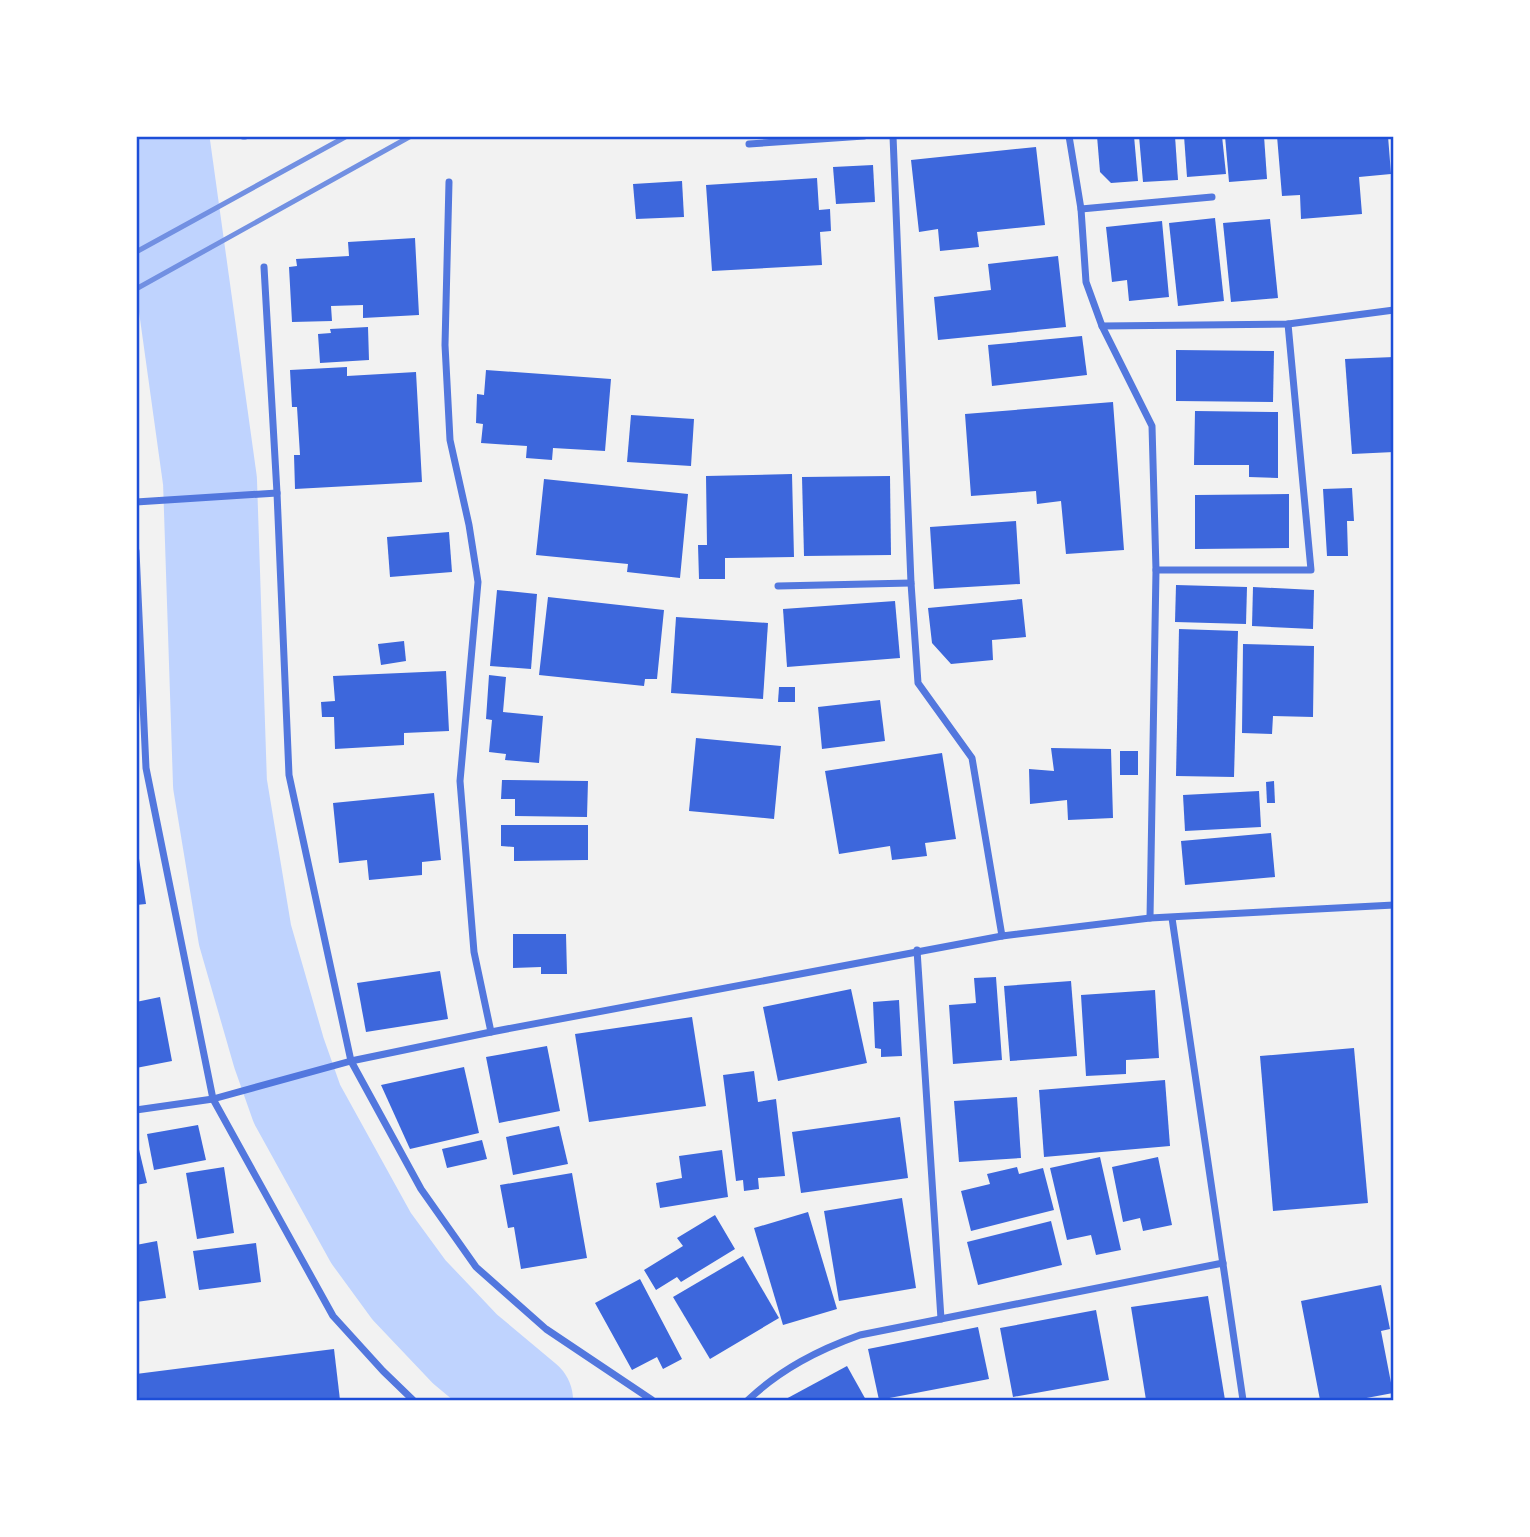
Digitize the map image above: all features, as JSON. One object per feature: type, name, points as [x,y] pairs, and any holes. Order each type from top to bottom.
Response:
[{"type":"street","points":[[749,144],[864,136]]},
{"type":"street","points":[[894,136],[911,583],[918,683],[972,758],[1002,936]]},
{"type":"street","points":[[1069,136],[1081,209],[1086,282],[1102,326],[1153,426],[1156,570],[1150,918]]},
{"type":"street","points":[[449,182],[445,345],[450,440],[469,525],[478,582],[460,781],[474,952],[491,1032]]},
{"type":"street","points":[[1081,209],[1212,197]]},
{"type":"street","points":[[264,267],[289,775],[351,1060],[421,1189],[475,1267],[546,1329],[652,1401]]},
{"type":"street","points":[[1102,326],[1288,324],[1394,310]]},
{"type":"street","points":[[1156,570],[1311,570],[1288,324]]},
{"type":"street","points":[[136,502],[277,493]]},
{"type":"street","points":[[136,551],[146,768],[213,1099],[333,1316],[413,1401]]},
{"type":"street","points":[[778,586],[911,583]]},
{"type":"street","points":[[136,1110],[213,1099],[351,1060],[917,950],[1002,936],[1150,918],[1394,905]]},
{"type":"street","points":[[1172,918],[1243,1401]]},
{"type":"street","points":[[917,950],[941,1319]]},
{"type":"street","points":[[748,1401],[792,1365],[822,1349],[860,1335],[1223,1263]]},
{"type":"building","points":[[1097,136],[1134,136],[1138,181],[1111,183],[1100,172]]},
{"type":"building","points":[[1139,136],[1175,136],[1178,180],[1143,182]]},
{"type":"building","points":[[1184,136],[1222,136],[1226,174],[1187,177]]},
{"type":"building","points":[[1225,136],[1264,136],[1267,179],[1229,182]]},
{"type":"building","points":[[1277,136],[1388,136],[1391,174],[1359,177],[1362,214],[1301,219],[1300,195],[1282,196]]},
{"type":"building","points":[[1036,147],[1045,225],[977,232],[979,247],[940,251],[938,229],[919,232],[911,160]]},
{"type":"building","points":[[873,165],[875,202],[836,204],[833,167]]},
{"type":"building","points":[[817,178],[819,210],[830,209],[831,231],[820,232],[822,265],[712,271],[706,185]]},
{"type":"building","points":[[682,181],[684,217],[636,219],[633,184]]},
{"type":"building","points":[[1215,218],[1224,301],[1178,306],[1169,223]]},
{"type":"building","points":[[1270,219],[1278,298],[1231,302],[1223,223]]},
{"type":"building","points":[[1162,221],[1169,297],[1129,301],[1127,280],[1112,282],[1106,227]]},
{"type":"building","points":[[415,238],[419,315],[363,318],[363,305],[331,306],[332,321],[292,322],[289,267],[297,266],[296,259],[349,256],[348,242]]},
{"type":"building","points":[[1058,256],[1066,327],[938,340],[934,297],[991,290],[988,264]]},
{"type":"building","points":[[368,327],[369,360],[320,363],[318,334],[331,333],[330,329]]},
{"type":"building","points":[[1082,336],[1087,375],[992,386],[988,345]]},
{"type":"building","points":[[1176,350],[1274,351],[1273,402],[1176,401]]},
{"type":"building","points":[[1394,357],[1394,452],[1352,454],[1345,359]]},
{"type":"building","points":[[347,367],[347,376],[416,372],[422,482],[295,489],[294,455],[300,455],[297,407],[292,407],[290,370]]},
{"type":"building","points":[[486,370],[611,379],[605,451],[553,448],[552,460],[526,458],[527,446],[481,443],[483,424],[476,423],[477,394],[484,395]]},
{"type":"building","points":[[1113,402],[1124,550],[1066,554],[1061,501],[1037,504],[1036,491],[971,496],[965,414]]},
{"type":"building","points":[[1195,411],[1278,412],[1278,478],[1249,477],[1249,465],[1194,465]]},
{"type":"building","points":[[631,415],[694,419],[691,466],[627,462]]},
{"type":"building","points":[[792,474],[794,557],[725,558],[725,579],[699,579],[698,545],[707,545],[706,476]]},
{"type":"building","points":[[890,476],[891,555],[804,556],[802,477]]},
{"type":"building","points":[[544,479],[688,494],[680,578],[627,572],[628,564],[536,555]]},
{"type":"building","points":[[1352,488],[1354,521],[1347,521],[1348,556],[1327,556],[1323,489]]},
{"type":"building","points":[[1289,494],[1289,548],[1195,549],[1195,495]]},
{"type":"building","points":[[1016,521],[1020,584],[934,589],[930,527]]},
{"type":"building","points":[[449,532],[452,572],[390,577],[387,537]]},
{"type":"building","points":[[1176,585],[1247,587],[1246,624],[1175,622]]},
{"type":"building","points":[[1253,587],[1314,590],[1313,629],[1252,626]]},
{"type":"building","points":[[497,590],[537,594],[531,669],[490,666]]},
{"type":"building","points":[[548,597],[664,610],[657,679],[645,679],[644,686],[539,675]]},
{"type":"building","points":[[1022,599],[1026,637],[992,640],[993,660],[951,664],[932,643],[928,608]]},
{"type":"building","points":[[895,601],[900,658],[787,667],[783,609]]},
{"type":"building","points":[[676,617],[768,623],[763,699],[671,693]]},
{"type":"building","points":[[1179,629],[1238,631],[1234,777],[1176,776]]},
{"type":"building","points":[[404,641],[406,661],[381,665],[378,644]]},
{"type":"building","points":[[1243,644],[1314,646],[1313,717],[1273,716],[1272,734],[1242,733]]},
{"type":"building","points":[[446,671],[449,731],[404,733],[404,745],[335,749],[334,717],[322,717],[321,702],[335,701],[333,676]]},
{"type":"building","points":[[489,675],[506,677],[503,712],[543,716],[539,763],[505,760],[506,754],[489,752],[492,720],[486,719]]},
{"type":"building","points":[[779,687],[795,687],[795,702],[778,702]]},
{"type":"building","points":[[880,700],[885,741],[822,749],[818,707]]},
{"type":"building","points":[[696,738],[781,746],[774,819],[689,811]]},
{"type":"building","points":[[1051,748],[1111,749],[1113,818],[1068,820],[1067,800],[1030,804],[1029,769],[1054,771]]},
{"type":"building","points":[[1120,751],[1138,751],[1138,775],[1120,775]]},
{"type":"building","points":[[942,753],[956,839],[925,843],[927,856],[892,860],[890,846],[839,854],[825,771]]},
{"type":"building","points":[[502,780],[588,781],[587,817],[515,816],[515,799],[501,799]]},
{"type":"building","points":[[1274,781],[1275,803],[1267,803],[1266,782]]},
{"type":"building","points":[[1259,791],[1261,827],[1185,831],[1183,795]]},
{"type":"building","points":[[434,793],[441,860],[422,862],[422,875],[369,880],[367,860],[339,863],[333,803]]},
{"type":"building","points":[[501,825],[588,825],[588,860],[514,861],[514,847],[501,846]]},
{"type":"building","points":[[1271,833],[1275,877],[1185,885],[1181,841]]},
{"type":"building","points":[[136,839],[146,904],[136,905]]},
{"type":"building","points":[[513,934],[566,934],[567,974],[541,974],[541,967],[513,968]]},
{"type":"building","points":[[440,971],[448,1019],[366,1032],[357,983]]},
{"type":"building","points":[[996,977],[1002,1060],[953,1064],[949,1005],[976,1003],[974,978]]},
{"type":"building","points":[[1071,981],[1077,1056],[1010,1061],[1004,986]]},
{"type":"building","points":[[851,989],[867,1063],[778,1081],[763,1007]]},
{"type":"building","points":[[1155,990],[1159,1058],[1126,1060],[1126,1074],[1086,1076],[1081,995]]},
{"type":"building","points":[[160,997],[172,1061],[136,1068],[136,1002]]},
{"type":"building","points":[[899,1000],[902,1056],[881,1057],[881,1049],[875,1048],[873,1002]]},
{"type":"building","points":[[692,1017],[706,1106],[589,1122],[575,1034]]},
{"type":"building","points":[[547,1046],[560,1111],[499,1123],[486,1057]]},
{"type":"building","points":[[1354,1048],[1368,1203],[1273,1211],[1260,1056]]},
{"type":"building","points":[[464,1067],[479,1133],[410,1149],[381,1085]]},
{"type":"building","points":[[754,1071],[758,1102],[776,1099],[785,1176],[758,1178],[759,1189],[744,1191],[743,1180],[736,1181],[723,1075]]},
{"type":"building","points":[[1165,1080],[1170,1146],[1044,1157],[1039,1090]]},
{"type":"building","points":[[1017,1097],[1021,1158],[959,1162],[954,1101]]},
{"type":"building","points":[[900,1117],[908,1178],[801,1193],[792,1132]]},
{"type":"building","points":[[198,1125],[206,1160],[154,1170],[147,1134]]},
{"type":"building","points":[[559,1126],[568,1164],[513,1175],[506,1137]]},
{"type":"building","points":[[136,1137],[147,1183],[136,1185]]},
{"type":"building","points":[[482,1140],[487,1159],[447,1168],[442,1149]]},
{"type":"building","points":[[722,1150],[728,1197],[660,1208],[656,1183],[682,1178],[679,1156]]},
{"type":"building","points":[[1100,1157],[1121,1250],[1096,1255],[1091,1235],[1067,1240],[1050,1168]]},
{"type":"building","points":[[1158,1157],[1172,1225],[1143,1231],[1140,1218],[1123,1222],[1112,1167]]},
{"type":"building","points":[[224,1167],[234,1233],[197,1239],[186,1173]]},
{"type":"building","points":[[1017,1167],[1019,1174],[1043,1168],[1054,1210],[971,1231],[961,1191],[990,1184],[987,1174]]},
{"type":"building","points":[[572,1173],[587,1258],[521,1269],[514,1227],[508,1228],[500,1185]]},
{"type":"building","points":[[902,1198],[916,1288],[839,1301],[824,1211]]},
{"type":"building","points":[[808,1212],[837,1309],[783,1325],[754,1228]]},
{"type":"building","points":[[715,1215],[735,1249],[681,1282],[677,1277],[656,1290],[644,1270],[683,1246],[677,1238]]},
{"type":"building","points":[[1051,1221],[1062,1265],[978,1285],[967,1242]]},
{"type":"building","points":[[157,1241],[166,1298],[136,1302],[136,1245]]},
{"type":"building","points":[[256,1243],[261,1282],[199,1290],[193,1251]]},
{"type":"building","points":[[743,1256],[779,1318],[710,1359],[673,1297]]},
{"type":"building","points":[[640,1279],[682,1359],[663,1369],[657,1357],[632,1370],[595,1303]]},
{"type":"building","points":[[1381,1285],[1390,1329],[1381,1331],[1393,1393],[1356,1400],[1320,1400],[1301,1301]]},
{"type":"building","points":[[1208,1296],[1225,1400],[1146,1400],[1131,1307]]},
{"type":"building","points":[[1096,1310],[1109,1380],[1013,1397],[1000,1328]]},
{"type":"building","points":[[978,1327],[989,1379],[879,1400],[868,1349]]},
{"type":"building","points":[[334,1349],[340,1400],[136,1400],[136,1374]]},
{"type":"building","points":[[847,1366],[866,1400],[784,1400]]},
{"type":"waterway","points":[[162,136],[210,481],[220,784],[245,935],[279,1053],[297,1104],[371,1238],[409,1290],[465,1349],[526,1400]]},
{"type":"railway","points":[[136,252],[347,136]]},
{"type":"railway","points":[[136,289],[411,136]]}]
